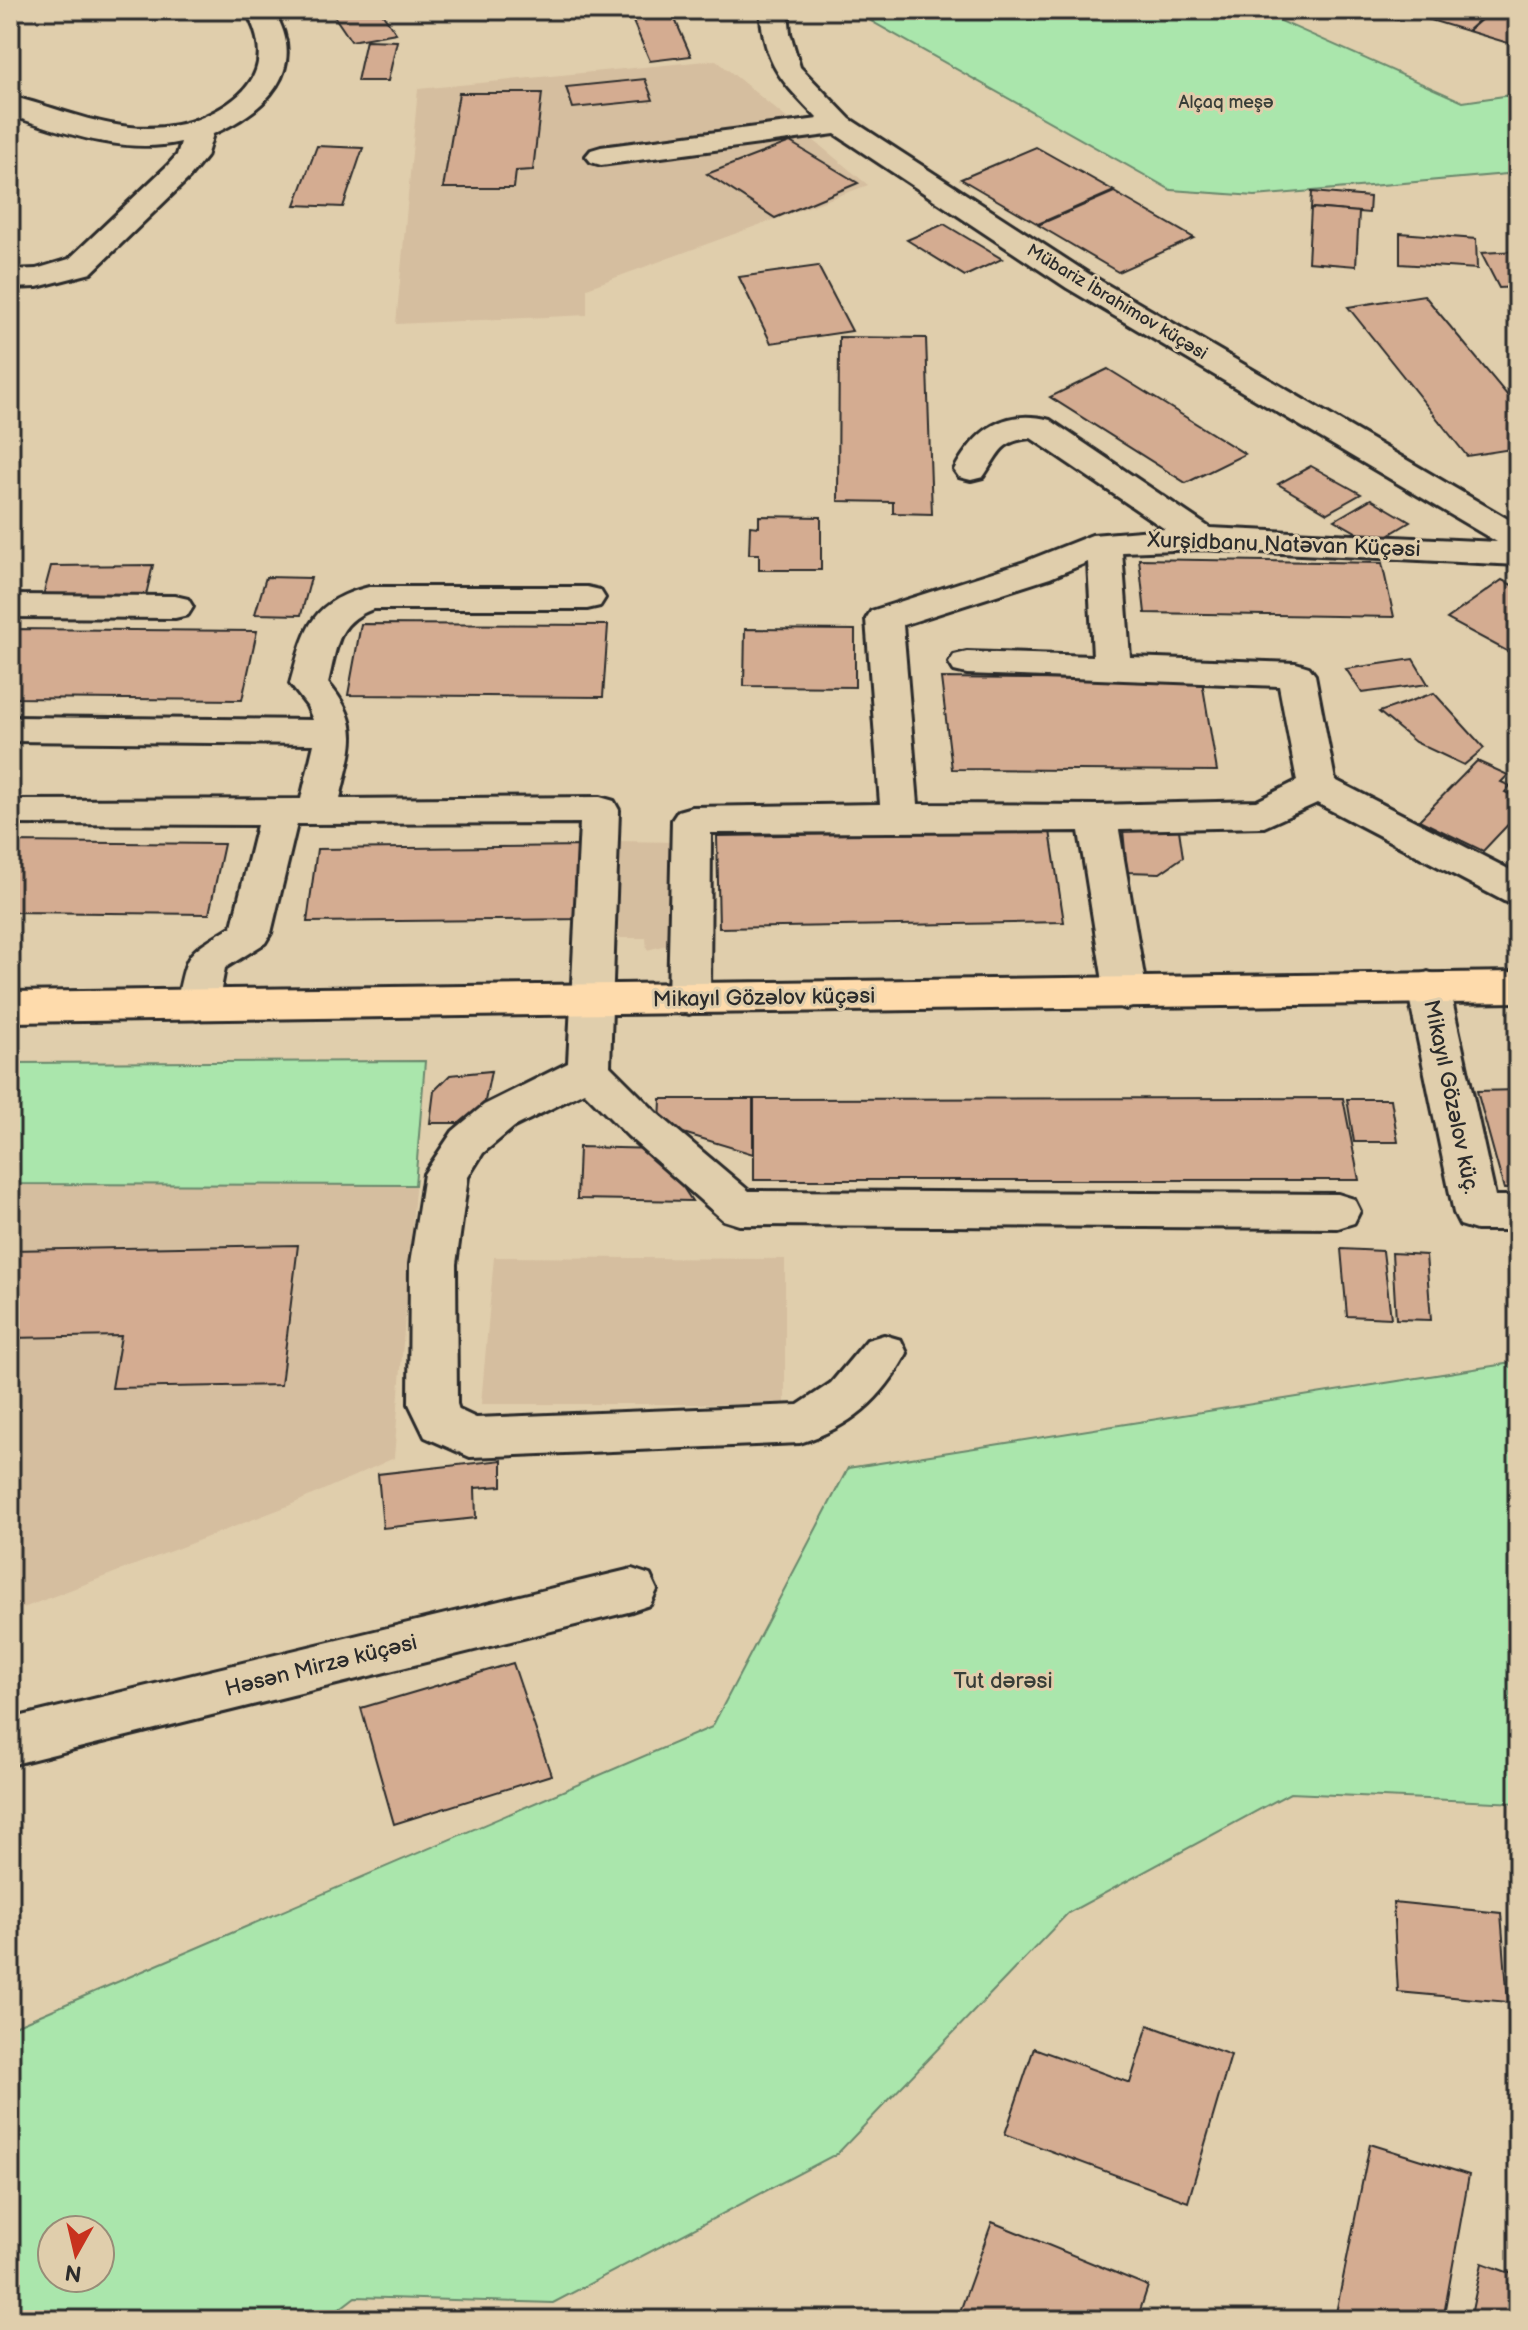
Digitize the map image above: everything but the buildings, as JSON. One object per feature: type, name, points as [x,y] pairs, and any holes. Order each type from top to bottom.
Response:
[{"type":"main road","name":"Mikayıl Gözəlov küçəsi","points":[[10,1007],[1518,987]]},
{"type":"street","points":[[10,105],[121,138],[154,139],[199,132],[230,115],[259,91],[273,67],[273,38],[259,10]]},
{"type":"street","name":"Mübariz İbrahimov küçəsi","points":[[774,10],[776,33],[787,69],[840,125],[1078,281],[1518,540]]},
{"type":"street","points":[[601,156],[840,125]]},
{"type":"street","points":[[10,279],[37,278],[80,266],[178,172],[191,157],[199,132]]},
{"type":"street","points":[[971,470],[986,441],[1011,430],[1038,427],[1202,538]]},
{"type":"street","name":"Xurşidbanu Natəvan Küçəsi","points":[[900,817],[884,619],[1037,570],[1104,542],[1202,538],[1518,554]]},
{"type":"street","points":[[1104,542],[1112,667]]},
{"type":"street","points":[[197,1005],[206,961],[251,933],[299,812],[336,732],[325,703],[309,684],[328,618],[346,605],[369,598],[587,598]]},
{"type":"street","points":[[10,606],[175,607]]},
{"type":"street","points":[[967,663],[1296,675],[1317,787]]},
{"type":"street","points":[[10,729],[336,732]]},
{"type":"street","points":[[689,999],[692,820],[1264,814],[1317,787]]},
{"type":"street","points":[[1317,787],[1518,891]]},
{"type":"street","points":[[18,813],[600,810],[589,1071],[643,1125],[739,1208],[1338,1211]]},
{"type":"street","points":[[1097,818],[1126,994]]},
{"type":"street","name":"Mikayıl Gözəlov küç.","points":[[1428,987],[1476,1213],[1518,1213]]},
{"type":"street","points":[[589,1071],[499,1116],[468,1142],[446,1174],[433,1264],[433,1404],[442,1423],[470,1438],[800,1424],[820,1418],[841,1406],[884,1353]]},
{"type":"street","name":"Həsən Mirzə küçəsi","points":[[10,1742],[632,1590]]},
{"type":"shaded area","points":[[716,60],[868,185],[587,288],[587,315],[396,324],[418,89]]},
{"type":"shaded area","points":[[612,841],[680,842],[678,942],[647,950],[646,938],[611,938]]},
{"type":"shaded area","points":[[425,1061],[394,1458],[288,1506],[10,1613],[10,1063]]},
{"type":"shaded area","points":[[494,1257],[785,1259],[785,1404],[481,1404]]},
{"type":"green space","name":"Alçaq meşə","points":[[913,10],[1256,10],[1463,102],[1518,94],[1518,173],[1255,196],[1171,190],[871,21]]},
{"type":"green space","points":[[425,1061],[415,1185],[10,1184],[10,1063]]},
{"type":"green space","name":"Tut dərəsi","points":[[1518,1362],[1518,1803],[1290,1793],[1068,1913],[838,2153],[553,2303],[355,2297],[325,2320],[10,2320],[10,2028],[712,1727],[848,1468]]}]
